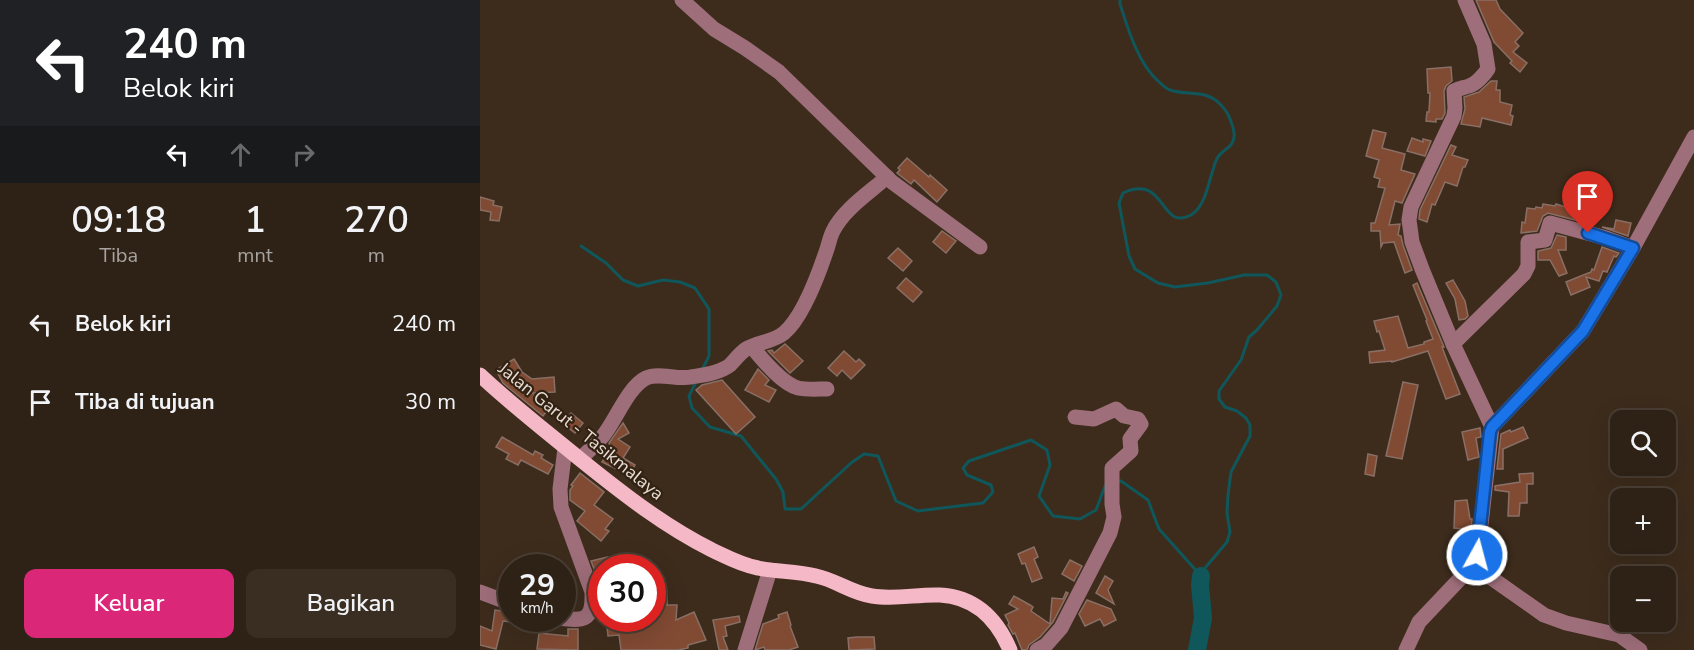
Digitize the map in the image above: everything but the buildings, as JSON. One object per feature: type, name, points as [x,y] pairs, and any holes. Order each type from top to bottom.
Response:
[{"type":"main road","name":"Jalan Garut - Tasikmalaya","points":[[480,375],[638,505],[697,543],[732,561],[770,570],[815,575],[869,596],[897,598],[940,595],[961,599],[975,605],[991,618],[998,626],[1010,650]]},
{"type":"street","points":[[682,0],[714,29],[779,72],[892,182],[980,246]]},
{"type":"street","points":[[1465,0],[1484,44],[1487,71],[1472,85],[1457,88],[1454,91],[1454,116],[1412,207],[1409,220],[1412,242],[1422,269],[1453,344],[1492,427]]},
{"type":"street","points":[[1406,650],[1419,622],[1473,565],[1478,551],[1492,427],[1583,331],[1633,248],[1694,137]]},
{"type":"street","points":[[563,472],[586,464],[635,387],[643,380],[656,376],[681,379],[724,369],[742,352],[776,339],[790,327],[812,290],[828,248],[830,236],[835,228],[847,212],[887,177]]},
{"type":"street","points":[[1453,344],[1524,274],[1528,266],[1528,242],[1545,240],[1550,223],[1633,248]]},
{"type":"street","points":[[752,347],[791,385],[798,388],[827,389]]},
{"type":"street","points":[[1037,650],[1046,645],[1061,628],[1107,540],[1114,517],[1112,504],[1114,466],[1131,451],[1130,439],[1141,426],[1138,419],[1124,416],[1116,409],[1094,420],[1075,417]]},
{"type":"street","points":[[566,448],[560,489],[561,507],[592,592],[589,614],[580,620],[576,620]]},
{"type":"street","points":[[1473,565],[1544,615],[1566,623],[1619,635],[1640,650]]},
{"type":"street","points":[[745,650],[770,570]]},
{"type":"street","points":[[480,592],[498,599]]},
{"type":"waterway","points":[[1118,481],[1148,500],[1159,529],[1201,576],[1227,542],[1230,532],[1227,513],[1231,472],[1250,436],[1250,425],[1246,418],[1237,411],[1225,407],[1219,399],[1219,391],[1241,360],[1249,337],[1277,306],[1281,295],[1276,282],[1267,275],[1244,275],[1175,287],[1158,283],[1135,269],[1129,256],[1119,203],[1123,193],[1137,189],[1148,190],[1173,216],[1181,218],[1191,215],[1200,207],[1216,160],[1232,144],[1234,132],[1227,113],[1215,100],[1204,95],[1171,90],[1151,74],[1134,45],[1120,0]]},
{"type":"waterway","points":[[581,246],[606,263],[623,280],[638,286],[663,280],[680,282],[695,288],[709,309],[709,356],[702,370]]},
{"type":"waterway","points":[[696,382],[689,396],[692,408],[710,427],[741,436],[776,479],[783,492],[785,509],[801,509],[864,454],[878,456],[896,501],[918,511],[983,503],[993,492],[991,485],[967,475],[963,468],[969,461],[1031,440],[1047,450],[1050,465],[1039,496],[1053,516],[1080,519],[1096,510],[1105,486]]},
{"type":"waterway","points":[[1197,650],[1203,618],[1201,576]]},
{"type":"route","points":[[1477,555],[1492,427],[1583,331],[1633,248],[1588,233]]}]
